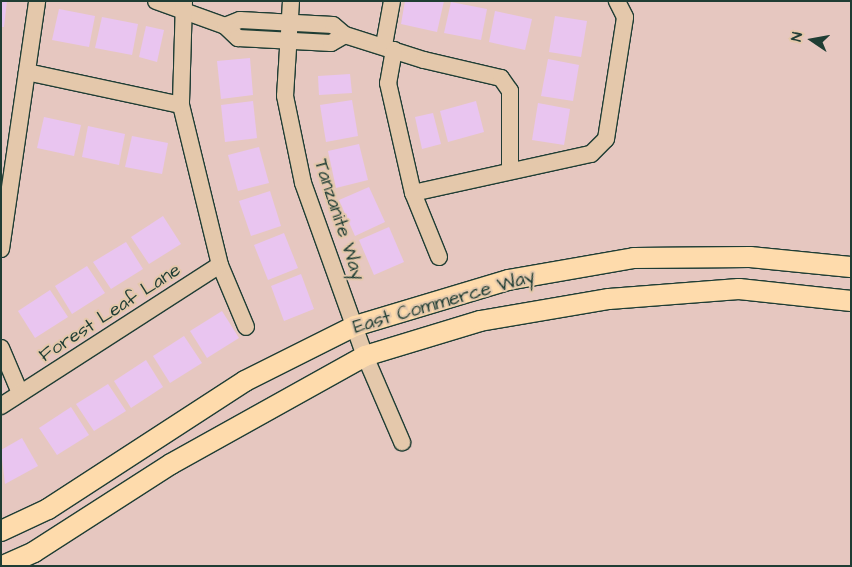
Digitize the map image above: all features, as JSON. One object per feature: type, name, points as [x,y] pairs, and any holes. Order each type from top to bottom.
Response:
[{"type":"main road","name":"East Commerce Way","points":[[1,532],[48,509],[245,381],[355,326],[508,280],[634,258],[750,257],[851,267]]},
{"type":"main road","name":"East Commerce Way","points":[[3,566],[34,552],[171,464],[365,356],[480,321],[608,299],[739,289],[851,301]]},
{"type":"street","points":[[1,250],[37,1]]},
{"type":"street","points":[[156,1],[183,5],[225,26],[238,38],[331,43],[345,35]]},
{"type":"street","name":"Tanzanite Way","points":[[291,1],[285,96],[303,183],[365,356],[402,442]]},
{"type":"street","points":[[392,1],[388,83],[413,193],[439,257]]},
{"type":"street","points":[[413,193],[510,169],[591,154],[606,139],[625,17],[617,1]]},
{"type":"street","points":[[183,5],[181,105],[220,265],[246,327]]},
{"type":"street","points":[[225,26],[240,20],[290,21],[332,25],[345,35],[502,78],[510,91],[510,169]]},
{"type":"street","points":[[27,72],[181,105]]},
{"type":"street","name":"Forest Leaf Lane","points":[[1,406],[220,265]]},
{"type":"street","points":[[1,348],[20,393]]},
{"type":"building","points":[[1,1],[7,1],[4,27],[1,27]]},
{"type":"building","points":[[405,1],[444,1],[437,32],[401,24]]},
{"type":"building","points":[[451,2],[487,9],[481,40],[444,33]]},
{"type":"building","points":[[59,9],[95,16],[89,47],[52,40]]},
{"type":"building","points":[[495,11],[532,19],[525,50],[489,42]]},
{"type":"building","points":[[555,16],[587,21],[581,57],[549,52]]},
{"type":"building","points":[[102,17],[138,24],[132,55],[95,48]]},
{"type":"building","points":[[146,26],[164,30],[157,62],[139,57]]},
{"type":"building","points":[[250,58],[253,95],[221,99],[217,61]]},
{"type":"building","points":[[548,59],[579,65],[573,101],[541,96]]},
{"type":"building","points":[[350,74],[352,93],[319,95],[318,76]]},
{"type":"building","points":[[352,100],[358,136],[326,142],[320,105]]},
{"type":"building","points":[[253,101],[257,138],[225,142],[221,105]]},
{"type":"building","points":[[476,101],[484,132],[448,142],[440,111]]},
{"type":"building","points":[[538,103],[570,109],[564,145],[532,140]]},
{"type":"building","points":[[433,113],[441,144],[422,149],[415,117]]},
{"type":"building","points":[[44,117],[81,125],[74,156],[37,148]]},
{"type":"building","points":[[88,126],[125,134],[119,165],[82,157]]},
{"type":"building","points":[[132,136],[168,143],[162,174],[125,167]]},
{"type":"building","points":[[359,144],[368,180],[336,188],[328,151]]},
{"type":"building","points":[[259,147],[269,183],[238,191],[228,155]]},
{"type":"building","points":[[369,187],[385,222],[355,236],[339,200]]},
{"type":"building","points":[[270,191],[281,226],[251,236],[239,201]]},
{"type":"building","points":[[163,216],[181,244],[149,264],[131,237]]},
{"type":"building","points":[[389,227],[404,262],[374,275],[359,240]]},
{"type":"building","points":[[284,233],[298,268],[268,280],[254,245]]},
{"type":"building","points":[[126,242],[143,269],[111,289],[93,262]]},
{"type":"building","points":[[87,266],[105,293],[72,314],[55,286]]},
{"type":"building","points":[[301,274],[314,309],[284,321],[271,286]]},
{"type":"building","points":[[50,290],[68,317],[35,338],[18,311]]},
{"type":"building","points":[[222,311],[239,338],[207,358],[190,331]]},
{"type":"building","points":[[184,336],[202,363],[170,383],[153,356]]},
{"type":"building","points":[[146,360],[163,387],[131,408],[114,381]]},
{"type":"building","points":[[108,384],[126,411],[94,431],[76,404]]},
{"type":"building","points":[[71,407],[89,435],[57,455],[39,428]]},
{"type":"building","points":[[22,438],[38,466],[5,484],[1,450]]}]
